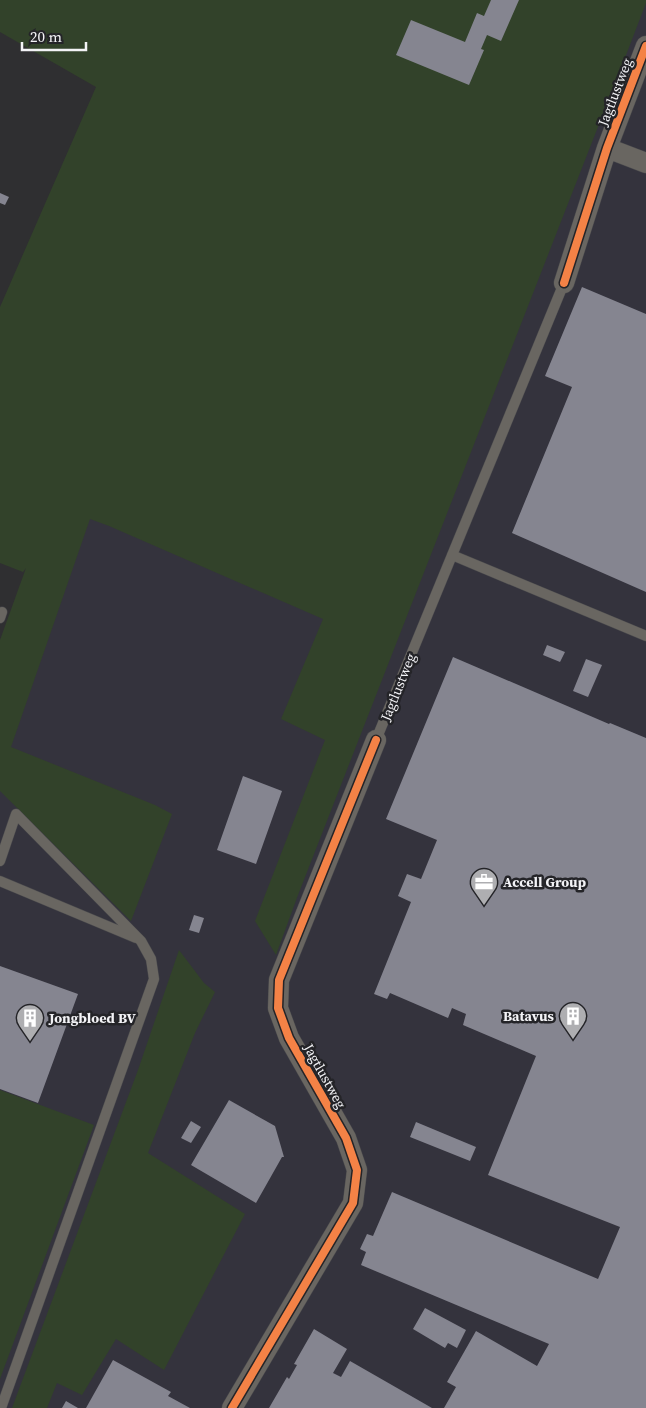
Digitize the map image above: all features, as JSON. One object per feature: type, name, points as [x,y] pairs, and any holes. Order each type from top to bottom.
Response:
[{"type":"street","name":"Jagtlustweg","points":[[564,283],[607,148],[646,46]]},
{"type":"street","points":[[607,148],[646,163]]},
{"type":"street","name":"Jagtlustweg","points":[[232,1408],[353,1203],[357,1170],[346,1138],[289,1038],[278,1008],[279,980],[376,740]]},
{"type":"lane","name":"Jagtlustweg","points":[[376,740],[564,283]]},
{"type":"lane","points":[[452,555],[646,636]]},
{"type":"lane","points":[[0,860],[16,814],[141,941],[151,959],[154,979],[1,1408]]},
{"type":"lane","points":[[0,881],[141,941]]},
{"type":"shaded area","points":[[646,0],[646,1408],[0,1408],[0,777],[89,506]]},
{"type":"green space","points":[[0,0],[646,0],[276,955],[255,921],[325,740],[281,719],[323,619],[90,519],[11,747],[155,805],[172,814],[131,921],[0,791],[0,640],[26,568],[23,572],[0,563],[0,307],[96,87],[0,32]]},
{"type":"green space","points":[[179,950],[204,983],[215,992],[195,1033],[148,1153],[245,1214],[164,1370],[116,1339],[82,1395],[57,1383],[47,1408],[12,1408],[138,1070]]},
{"type":"green space","points":[[0,1090],[94,1125],[0,1379]]},
{"type":"building","points":[[491,0],[519,0],[501,41],[487,35],[481,49],[484,50],[469,85],[396,55],[411,20],[465,42],[477,13],[484,16]]},
{"type":"building","points":[[0,193],[9,197],[5,205],[0,203]]},
{"type":"building","points":[[582,287],[646,314],[646,592],[512,533],[572,387],[545,376]]},
{"type":"building","points":[[547,645],[565,652],[560,662],[543,655]]},
{"type":"building","name":"Batavus","points":[[453,657],[646,738],[646,1408],[444,1408],[456,1387],[447,1382],[476,1331],[537,1366],[549,1344],[361,1265],[366,1252],[360,1249],[367,1234],[373,1236],[392,1192],[598,1279],[620,1227],[488,1175],[536,1056],[463,1025],[466,1014],[452,1008],[448,1018],[390,993],[387,999],[374,994],[411,902],[398,896],[407,874],[421,879],[437,840],[386,819]]},
{"type":"building","points":[[586,659],[602,665],[588,697],[573,691]]},
{"type":"building","points":[[243,776],[282,791],[256,864],[217,850]]},
{"type":"building","points":[[194,915],[204,918],[199,933],[189,930]]},
{"type":"building","name":"Jongbloed BV","points":[[0,966],[78,994],[38,1103],[0,1089]]},
{"type":"building","points":[[229,1100],[275,1126],[284,1157],[282,1157],[256,1203],[191,1165]]},
{"type":"building","points":[[191,1121],[201,1127],[191,1143],[181,1138]]},
{"type":"building","points":[[416,1122],[476,1147],[470,1161],[410,1137]]},
{"type":"building","points":[[425,1308],[466,1330],[457,1348],[448,1343],[445,1348],[413,1329]]},
{"type":"building","points":[[314,1329],[347,1349],[333,1373],[341,1377],[350,1361],[432,1408],[269,1408],[287,1377],[289,1379],[297,1365],[294,1364]]},
{"type":"building","points":[[113,1360],[171,1392],[168,1396],[190,1408],[86,1408]]},
{"type":"building","points":[[66,1401],[78,1408],[62,1408]]},
{"type":"cycle path","points":[[564,283],[607,148],[646,46]]},
{"type":"cycle path","points":[[232,1408],[353,1203],[357,1170],[346,1138],[289,1038],[278,1008],[279,980],[376,740]]},
{"type":"place","name":"Accell Group","points":[[484,906]]},
{"type":"place","name":"Batavus","points":[[573,1040]]},
{"type":"place","name":"Jongbloed BV","points":[[30,1042]]}]
